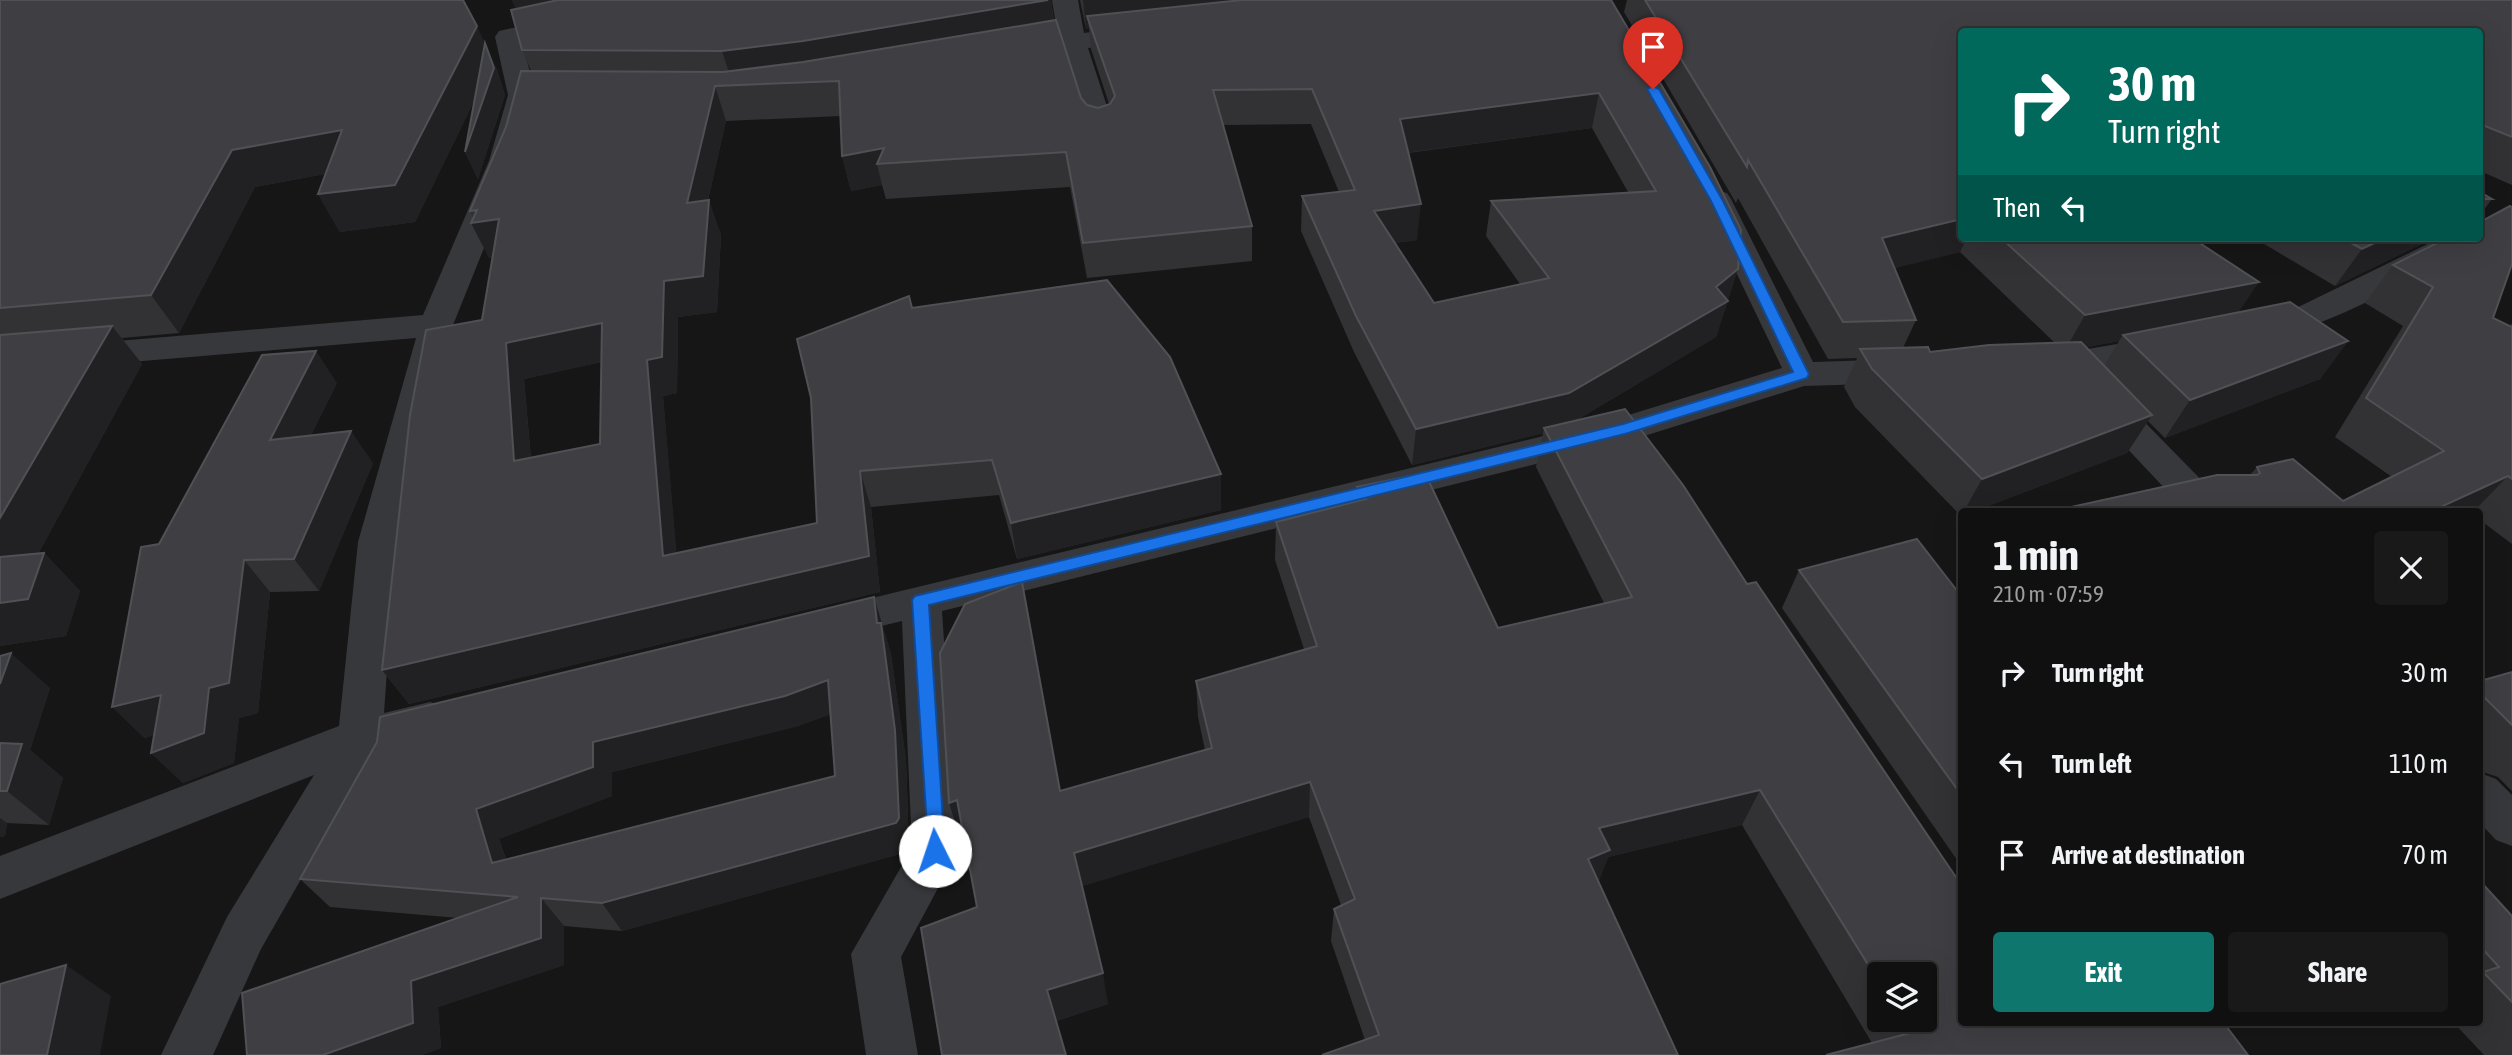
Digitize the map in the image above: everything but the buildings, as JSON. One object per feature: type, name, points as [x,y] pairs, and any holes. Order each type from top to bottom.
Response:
[{"type":"street","points":[[187,1055],[244,933],[360,737],[377,542],[436,325],[504,161],[535,95],[508,37],[578,21],[580,0]]},
{"type":"street","points":[[1065,0],[1072,41],[1101,131]]},
{"type":"street","points":[[990,55],[1168,29]]},
{"type":"street","points":[[1703,177],[1802,374]]},
{"type":"street","points":[[2231,334],[2299,320],[2456,242]]},
{"type":"street","points":[[0,362],[436,325]]},
{"type":"street","points":[[2015,367],[2069,365],[2191,341]]},
{"type":"street","points":[[2069,365],[2206,508]]},
{"type":"street","points":[[787,633],[1625,429],[1802,374],[1935,370]]},
{"type":"street","points":[[1625,429],[1650,463]]},
{"type":"street","points":[[892,1055],[876,954],[935,851],[921,600]]},
{"type":"street","points":[[0,878],[360,737],[467,711]]},
{"type":"street","points":[[2483,796],[2512,826]]},
{"type":"route","points":[[935,851],[921,600],[1625,429],[1802,374],[1717,201],[1653,89]]}]
